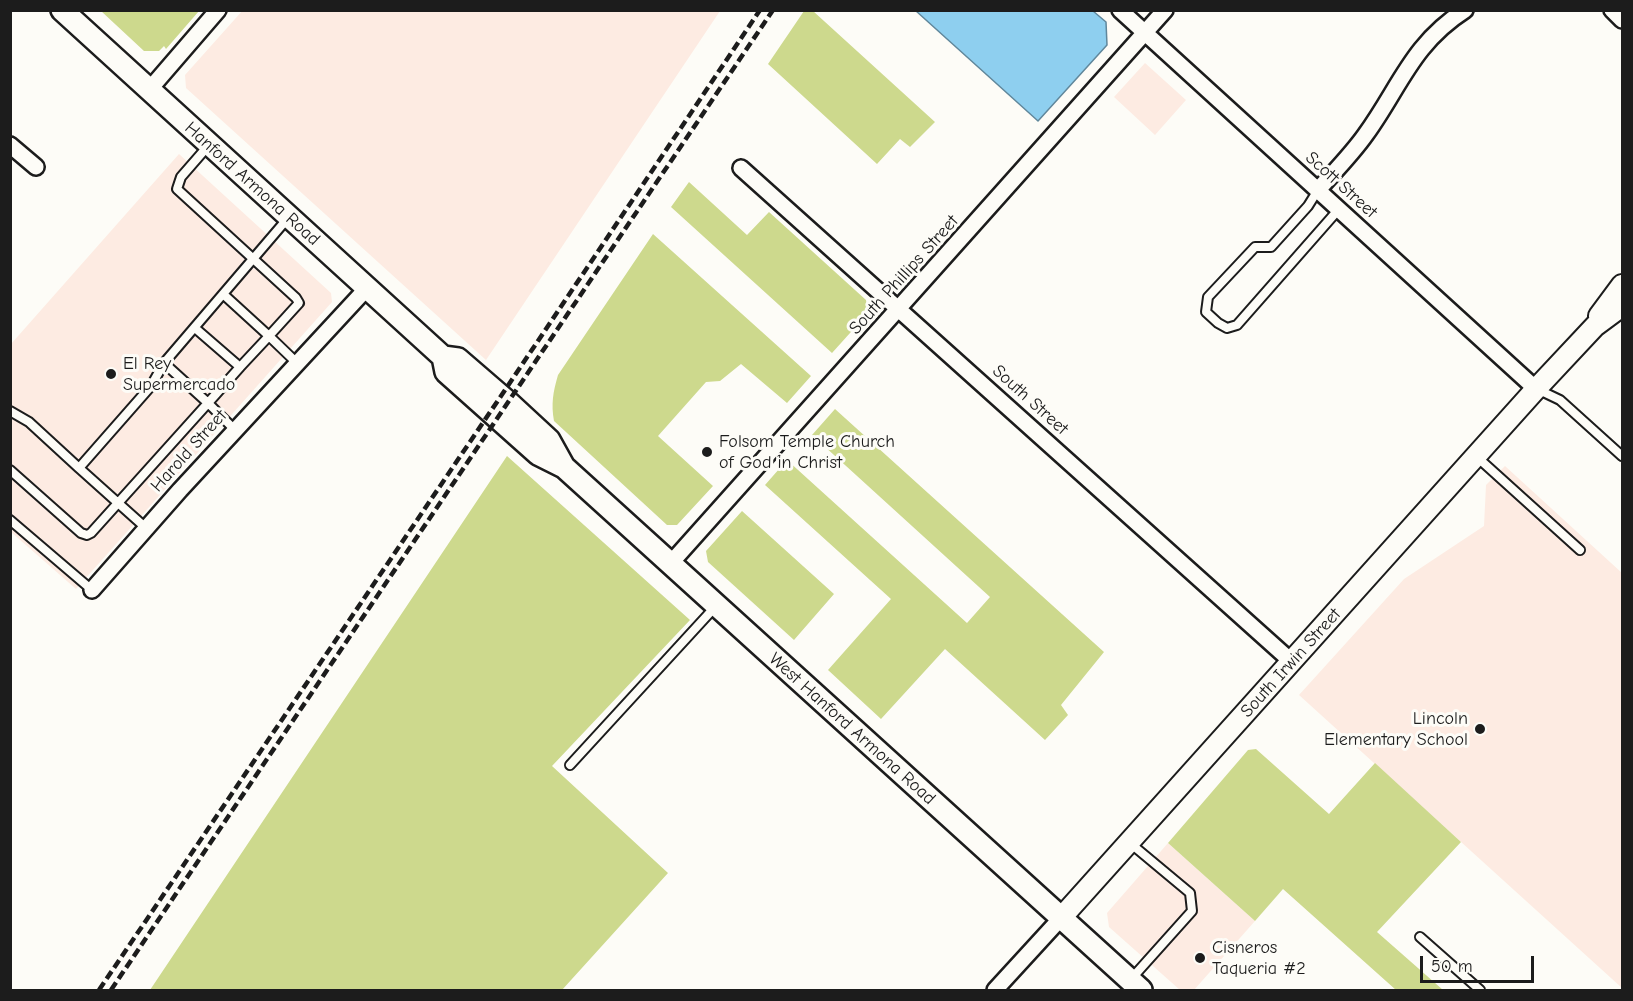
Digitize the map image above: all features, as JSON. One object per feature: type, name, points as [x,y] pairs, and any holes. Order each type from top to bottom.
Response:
[{"type":"main road","name":"Hanford Armona Road","points":[[62,10],[443,357],[458,359],[509,403],[549,440],[564,467]]},
{"type":"main road","name":"West Hanford Armona Road","points":[[564,467],[1135,985]]},
{"type":"street","points":[[148,90],[218,10]]},
{"type":"street","name":"Scott Street","points":[[1120,10],[1536,389]]},
{"type":"street","name":"South Phillips Street","points":[[670,564],[1165,10]]},
{"type":"street","points":[[1318,190],[1366,134],[1420,48],[1465,10]]},
{"type":"street","points":[[1612,10],[1623,20]]},
{"type":"street","points":[[10,145],[36,167]]},
{"type":"street","name":"South Street","points":[[741,168],[1292,662]]},
{"type":"street","points":[[1586,336],[1623,285]]},
{"type":"street","name":"Harold Street","points":[[92,590],[235,430],[367,288]]},
{"type":"street","points":[[1586,336],[1603,319],[1623,306]]},
{"type":"street","name":"South Irwin Street","points":[[995,990],[1586,336]]},
{"type":"lane","points":[[10,470],[81,533],[87,535],[91,533],[299,303],[177,189],[181,177],[209,145]]},
{"type":"lane","points":[[1318,190],[1308,206],[1271,247],[1255,247],[1208,297],[1206,312],[1218,323],[1227,328],[1237,325],[1339,209]]},
{"type":"lane","points":[[79,468],[151,386],[164,363],[289,217]]},
{"type":"lane","points":[[224,294],[297,363]]},
{"type":"lane","points":[[195,328],[240,367]]},
{"type":"lane","points":[[164,363],[235,430]]},
{"type":"lane","points":[[1536,389],[1560,400],[1623,456]]},
{"type":"lane","points":[[10,411],[14,411],[29,422],[146,528]]},
{"type":"lane","points":[[1476,456],[1580,550]]},
{"type":"lane","points":[[10,520],[92,590]]},
{"type":"lane","points":[[570,765],[716,606]]},
{"type":"lane","points":[[1130,843],[1190,893],[1192,911],[1135,985]]},
{"type":"lane","points":[[1420,937],[1480,990]]},
{"type":"shaded area","points":[[243,10],[720,11],[486,360],[186,88],[185,75]]},
{"type":"shaded area","points":[[1145,63],[1186,100],[1155,135],[1114,97]]},
{"type":"shaded area","points":[[179,154],[331,293],[332,302],[76,589],[11,532],[11,344]]},
{"type":"shaded area","name":"Lincoln Elementary School","points":[[1505,466],[1622,573],[1622,988],[1299,695],[1404,579],[1484,526],[1486,485]]},
{"type":"shaded area","points":[[1168,843],[1255,921],[1194,990],[1180,990],[1109,927],[1107,913]]},
{"type":"green space","points":[[101,11],[199,11],[166,49],[164,46],[159,51],[144,51]]},
{"type":"green space","points":[[804,11],[813,11],[935,122],[910,147],[900,139],[877,164],[768,64]]},
{"type":"green space","points":[[689,182],[747,235],[769,212],[866,300],[868,313],[832,353],[671,207]]},
{"type":"green space","points":[[653,234],[811,376],[787,403],[741,364],[720,381],[706,382],[658,436],[713,486],[677,525],[667,525],[554,421],[553,415],[553,398],[558,375]]},
{"type":"green space","points":[[835,409],[1104,652],[1061,705],[1068,715],[1045,740],[945,649],[881,719],[828,670],[891,599],[765,485],[787,460],[967,623],[990,597],[812,435]]},
{"type":"green space","points":[[507,456],[690,620],[552,766],[668,873],[562,990],[150,990]]},
{"type":"green space","points":[[742,511],[834,594],[794,640],[708,562],[706,551]]},
{"type":"green space","points":[[1256,749],[1329,814],[1375,763],[1461,842],[1377,932],[1443,990],[1396,990],[1283,889],[1255,921],[1168,843],[1248,750]]},
{"type":"water","points":[[916,11],[1093,11],[1106,22],[1107,45],[1038,121]]},
{"type":"railway","points":[[99,990],[760,10]]},
{"type":"railway","points":[[111,990],[773,10]]},
{"type":"place","name":"El Rey Supermercado","points":[[111,374]]},
{"type":"place","name":"Folsom Temple Church of God in Christ","points":[[707,452]]},
{"type":"place","name":"Lincoln Elementary School","points":[[1480,729]]},
{"type":"place","name":"Cisneros Taqueria #2","points":[[1200,958]]}]
